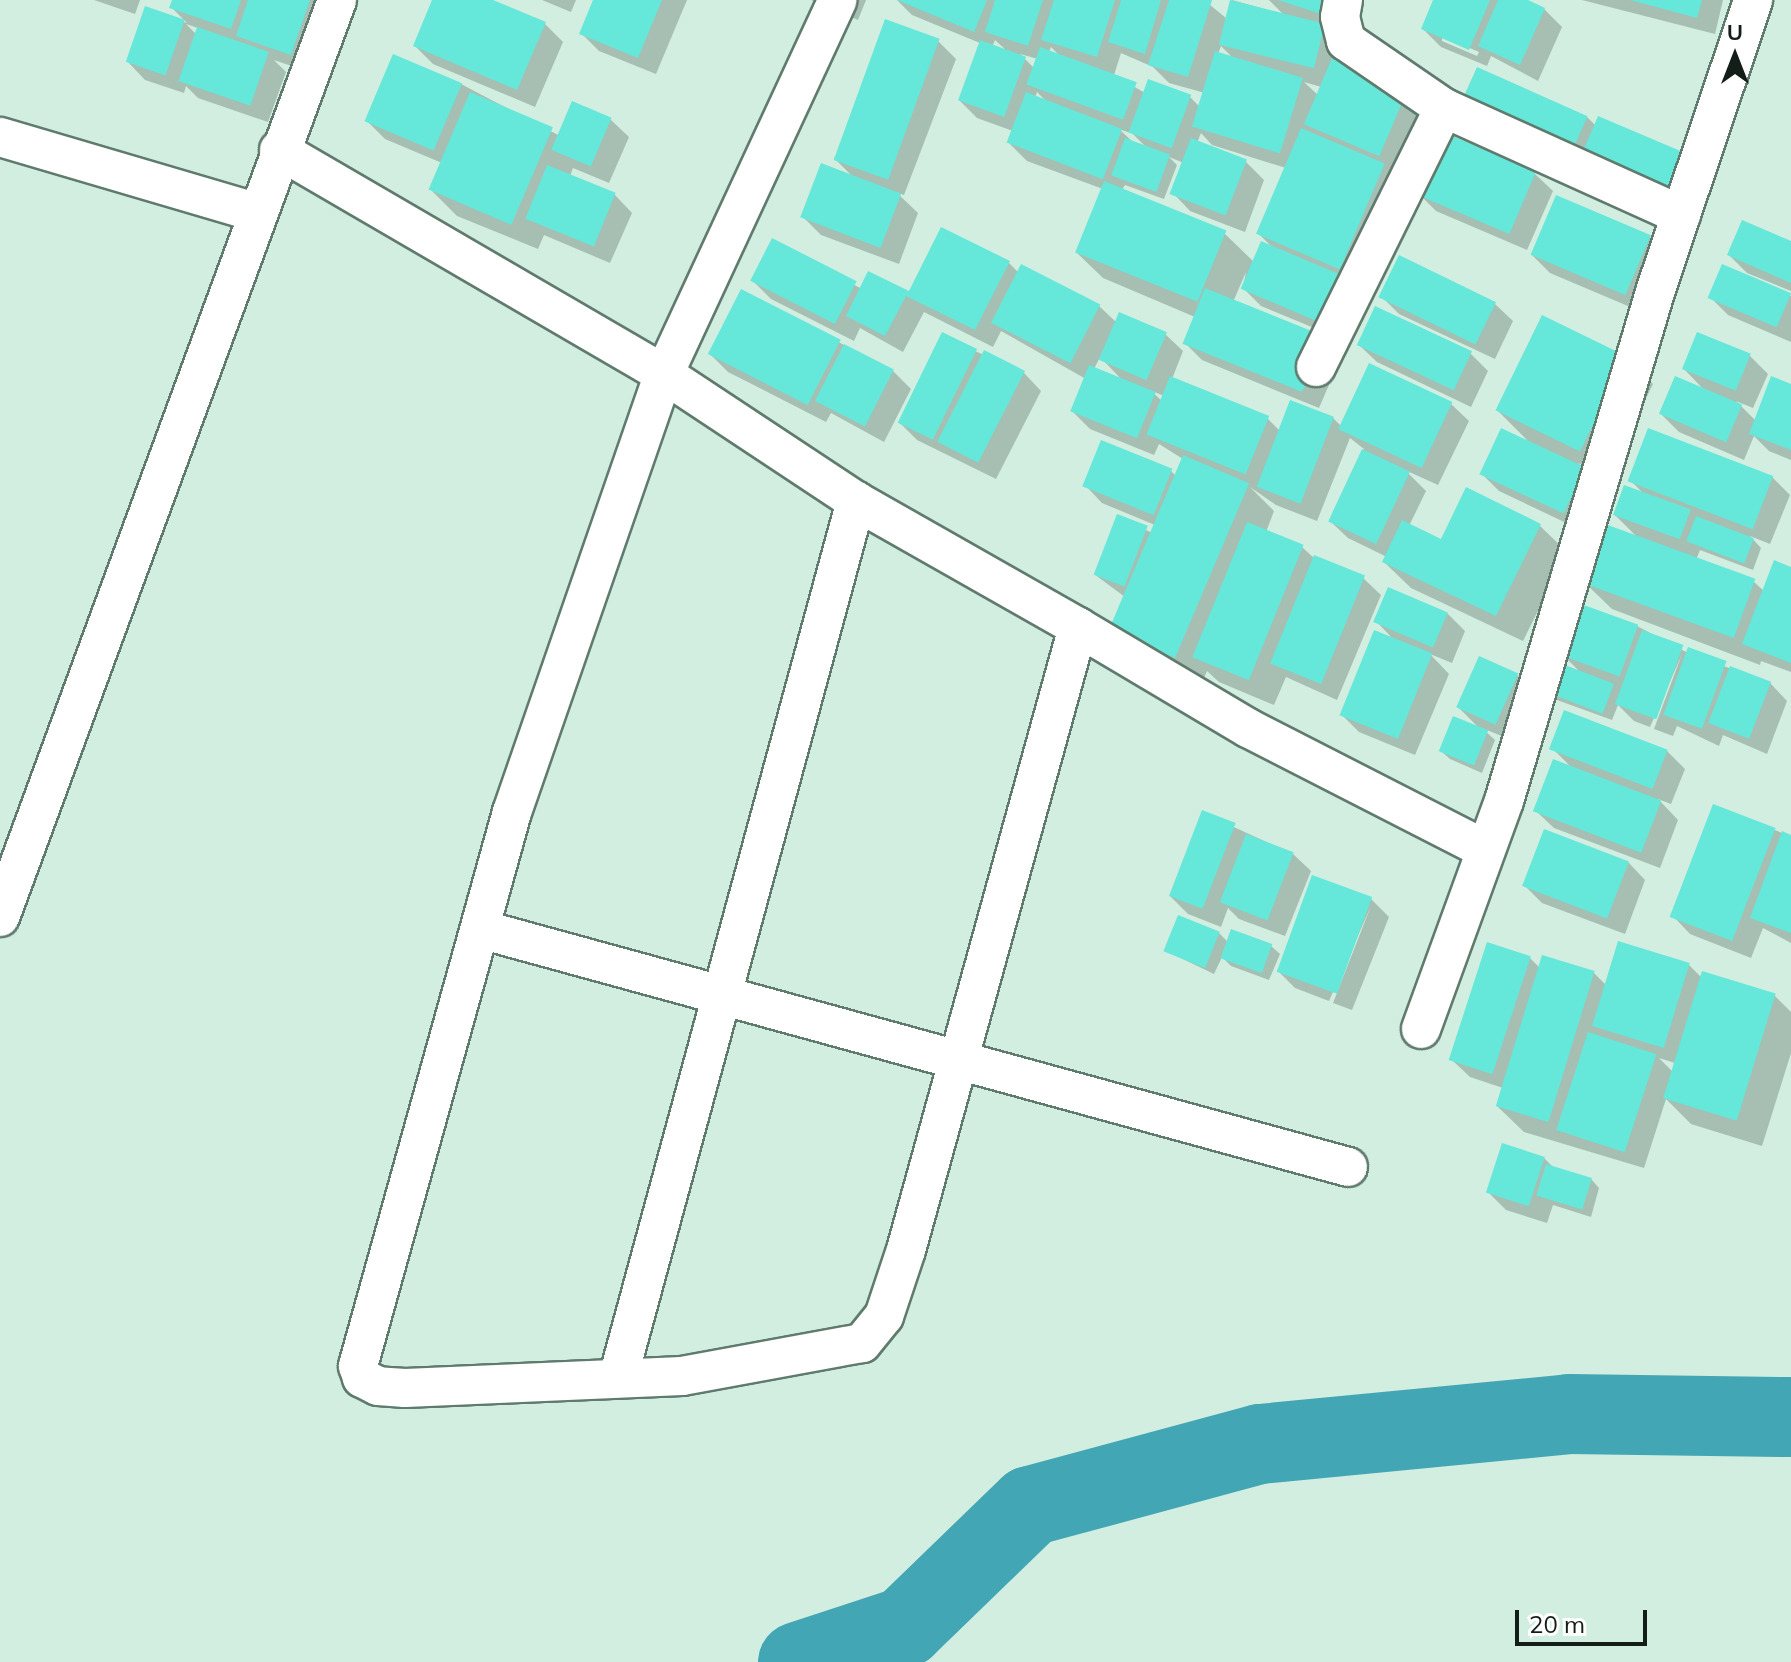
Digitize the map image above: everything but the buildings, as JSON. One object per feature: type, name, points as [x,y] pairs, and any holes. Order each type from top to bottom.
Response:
[{"type":"street","points":[[0,917],[279,150],[337,0]]},
{"type":"street","points":[[838,0],[664,374],[512,812],[358,1366],[362,1378],[378,1386],[405,1388],[682,1376],[862,1343],[876,1332],[906,1250],[1078,627]]},
{"type":"street","points":[[1343,0],[1340,17],[1346,41],[1444,108],[1681,215]]},
{"type":"street","points":[[1421,1029],[1504,801],[1681,215],[1753,0]]},
{"type":"street","points":[[1316,367],[1444,108]]},
{"type":"street","points":[[0,137],[258,213]]},
{"type":"street","points":[[279,150],[664,374],[856,501],[1248,728],[1484,849]]},
{"type":"street","points":[[618,1378],[856,501]]},
{"type":"street","points":[[480,929],[1348,1167]]},
{"type":"waterway","points":[[798,1662],[905,1627],[1030,1506],[1260,1444],[1569,1414],[1790,1417]]}]
